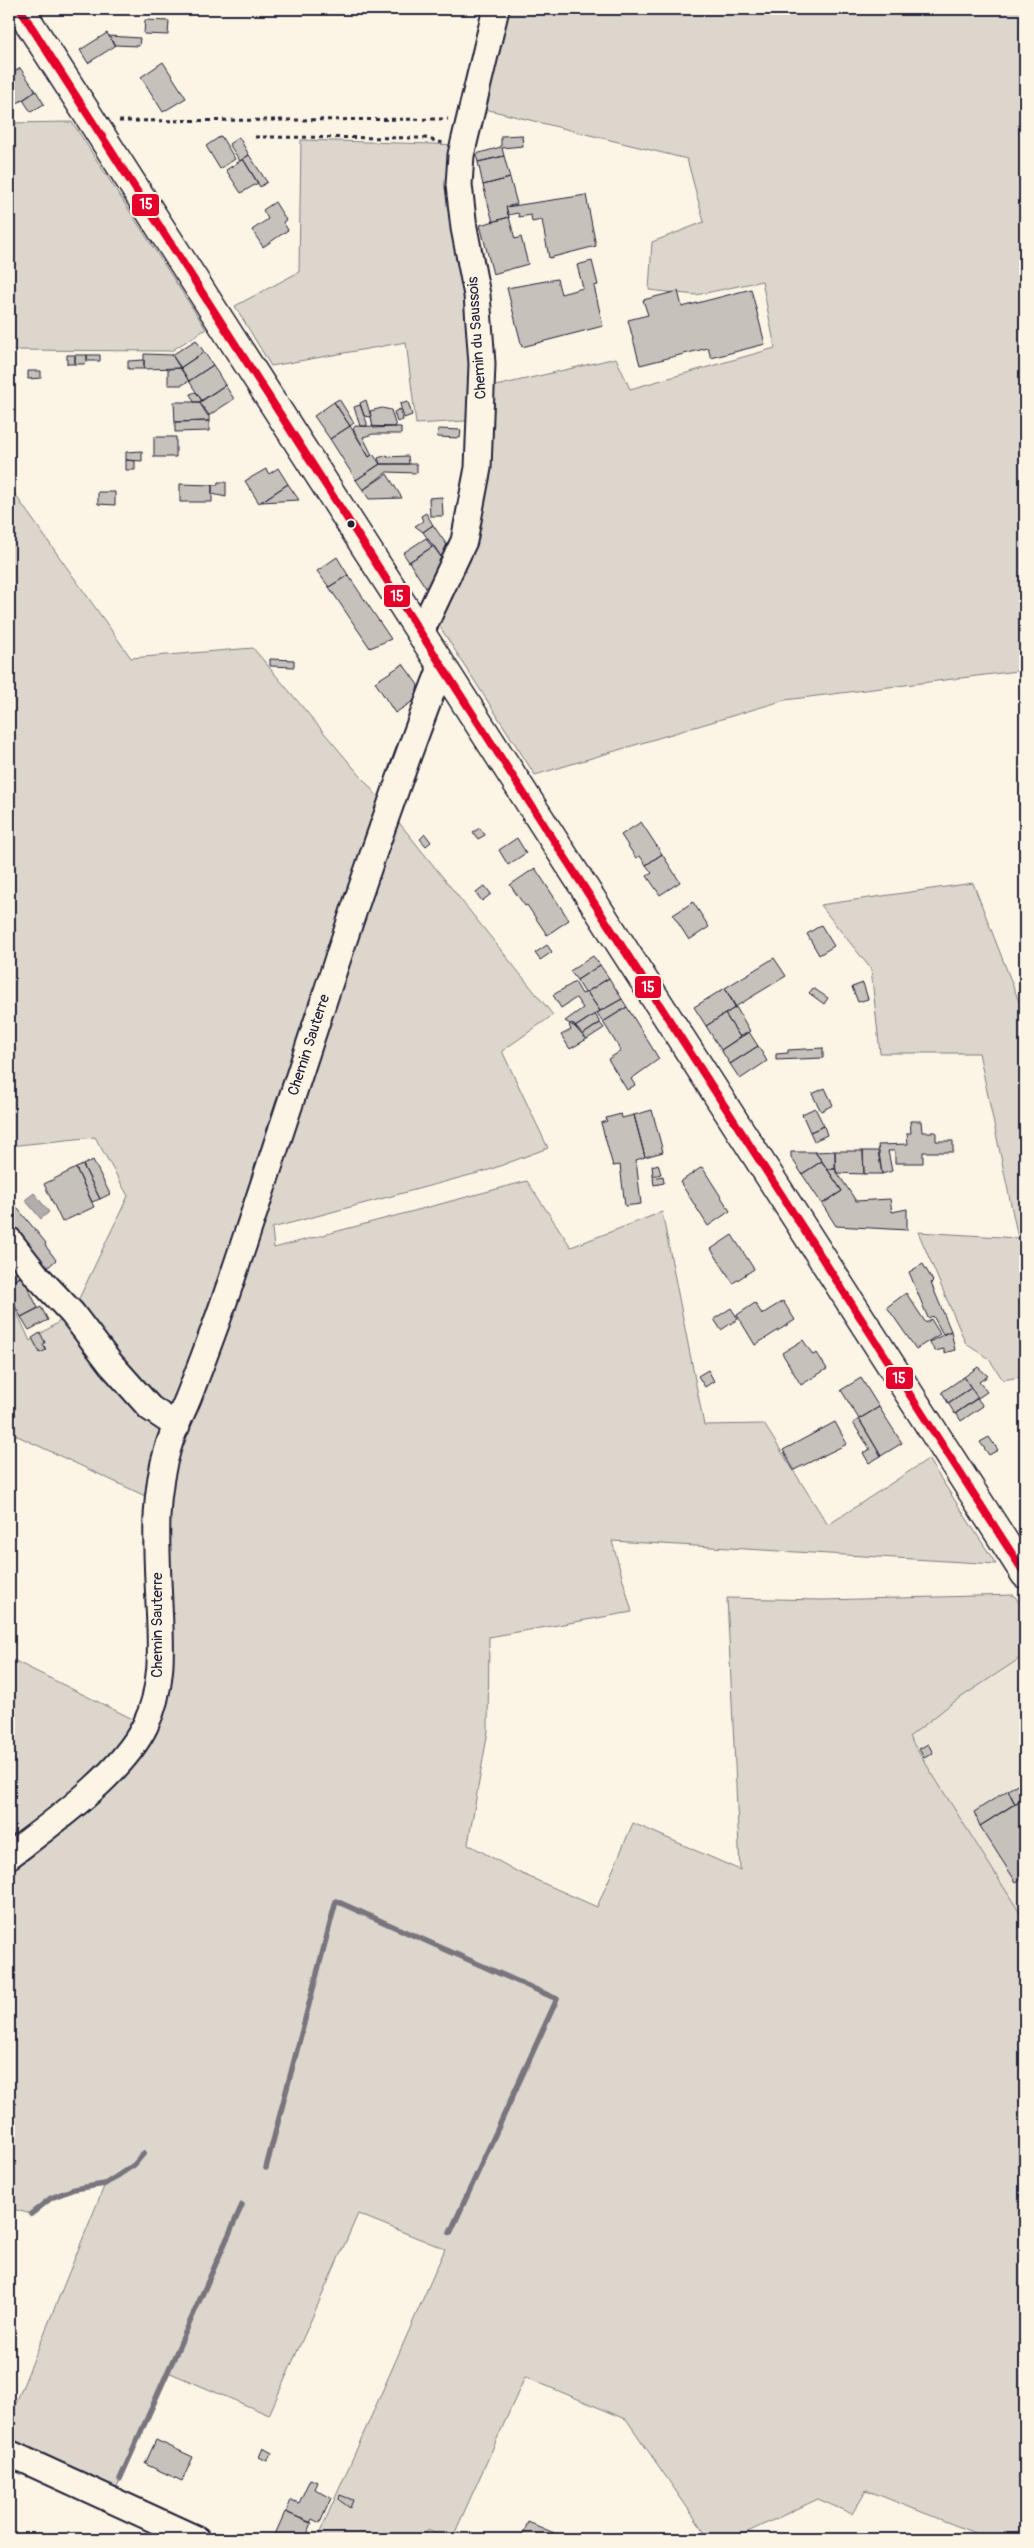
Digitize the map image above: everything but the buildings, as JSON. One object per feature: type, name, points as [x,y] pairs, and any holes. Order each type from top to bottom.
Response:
[{"type":"main road","points":[[20,9],[1025,1574]]},
{"type":"street","name":"Chemin du Saussois","points":[[421,632],[464,541],[478,468],[482,364],[477,295],[464,228],[459,185],[461,155],[496,9]]},
{"type":"street","name":"Chemin Sauterre","points":[[9,1856],[92,1789],[132,1747],[146,1726],[155,1698],[160,1664],[156,1522],[168,1449],[240,1256],[337,959],[442,665]]},
{"type":"street","points":[[9,1240],[37,1276],[72,1313],[116,1371],[150,1408],[176,1426]]},
{"type":"street","points":[[9,2453],[197,2539]]},
{"type":"path","points":[[93,122],[470,119]]},
{"type":"path","points":[[255,137],[425,138],[435,139],[461,155]]},
{"type":"shaded area","points":[[496,9],[1025,9],[1025,670],[785,700],[535,775],[431,613],[440,594],[481,420],[416,424],[406,342],[271,366],[235,306],[299,272],[301,140],[464,145],[483,389],[616,358],[630,389],[775,348],[762,281],[696,295],[649,290],[652,242],[704,222],[687,159],[473,106]]},
{"type":"shaded area","points":[[72,122],[206,329],[171,351],[9,350],[9,123]]},
{"type":"shaded area","points":[[9,486],[131,658],[253,648],[389,810],[553,1015],[502,1051],[548,1148],[489,1170],[272,1228],[274,1248],[527,1181],[571,1247],[662,1212],[704,1425],[764,1424],[828,1525],[928,1459],[996,1564],[612,1541],[632,1612],[489,1637],[488,1731],[468,1844],[518,1872],[597,1907],[633,1823],[740,1870],[727,1598],[822,1600],[1014,1595],[1025,1612],[1025,1655],[951,1704],[909,1737],[1025,1921],[1025,2539],[990,2539],[866,2490],[852,2514],[818,2499],[733,2539],[709,2539],[626,2419],[525,2377],[452,2539],[446,2539],[428,2530],[423,2539],[317,2539],[445,2249],[358,2214],[269,2415],[168,2372],[111,2500],[9,2453],[9,2420],[105,2184],[65,2192],[48,2201],[31,2214],[9,2208],[9,1658],[145,1725],[158,1502],[9,1432],[9,1295],[30,1341],[72,1313],[128,1196],[95,1137],[9,1146]]},
{"type":"shaded area","points":[[973,883],[1025,1017],[1025,1376],[1003,1380],[989,1359],[966,1344],[918,1232],[1018,1238],[979,1053],[880,1053],[871,969],[820,905]]},
{"type":"shaded area","points":[[34,1193],[49,1212],[41,1219],[25,1200]]},
{"type":"shaded area","points":[[1025,1655],[1025,1921],[909,1737],[951,1704]]},
{"type":"waterway","points":[[266,2168],[336,1901],[557,1999],[450,2233]]},
{"type":"waterway","points":[[31,2214],[51,2198],[74,2189],[105,2184],[134,2165],[144,2153]]},
{"type":"waterway","points":[[120,2479],[242,2205]]},
{"type":"transit line","name":"15","points":[[20,9],[1025,1574]]}]
